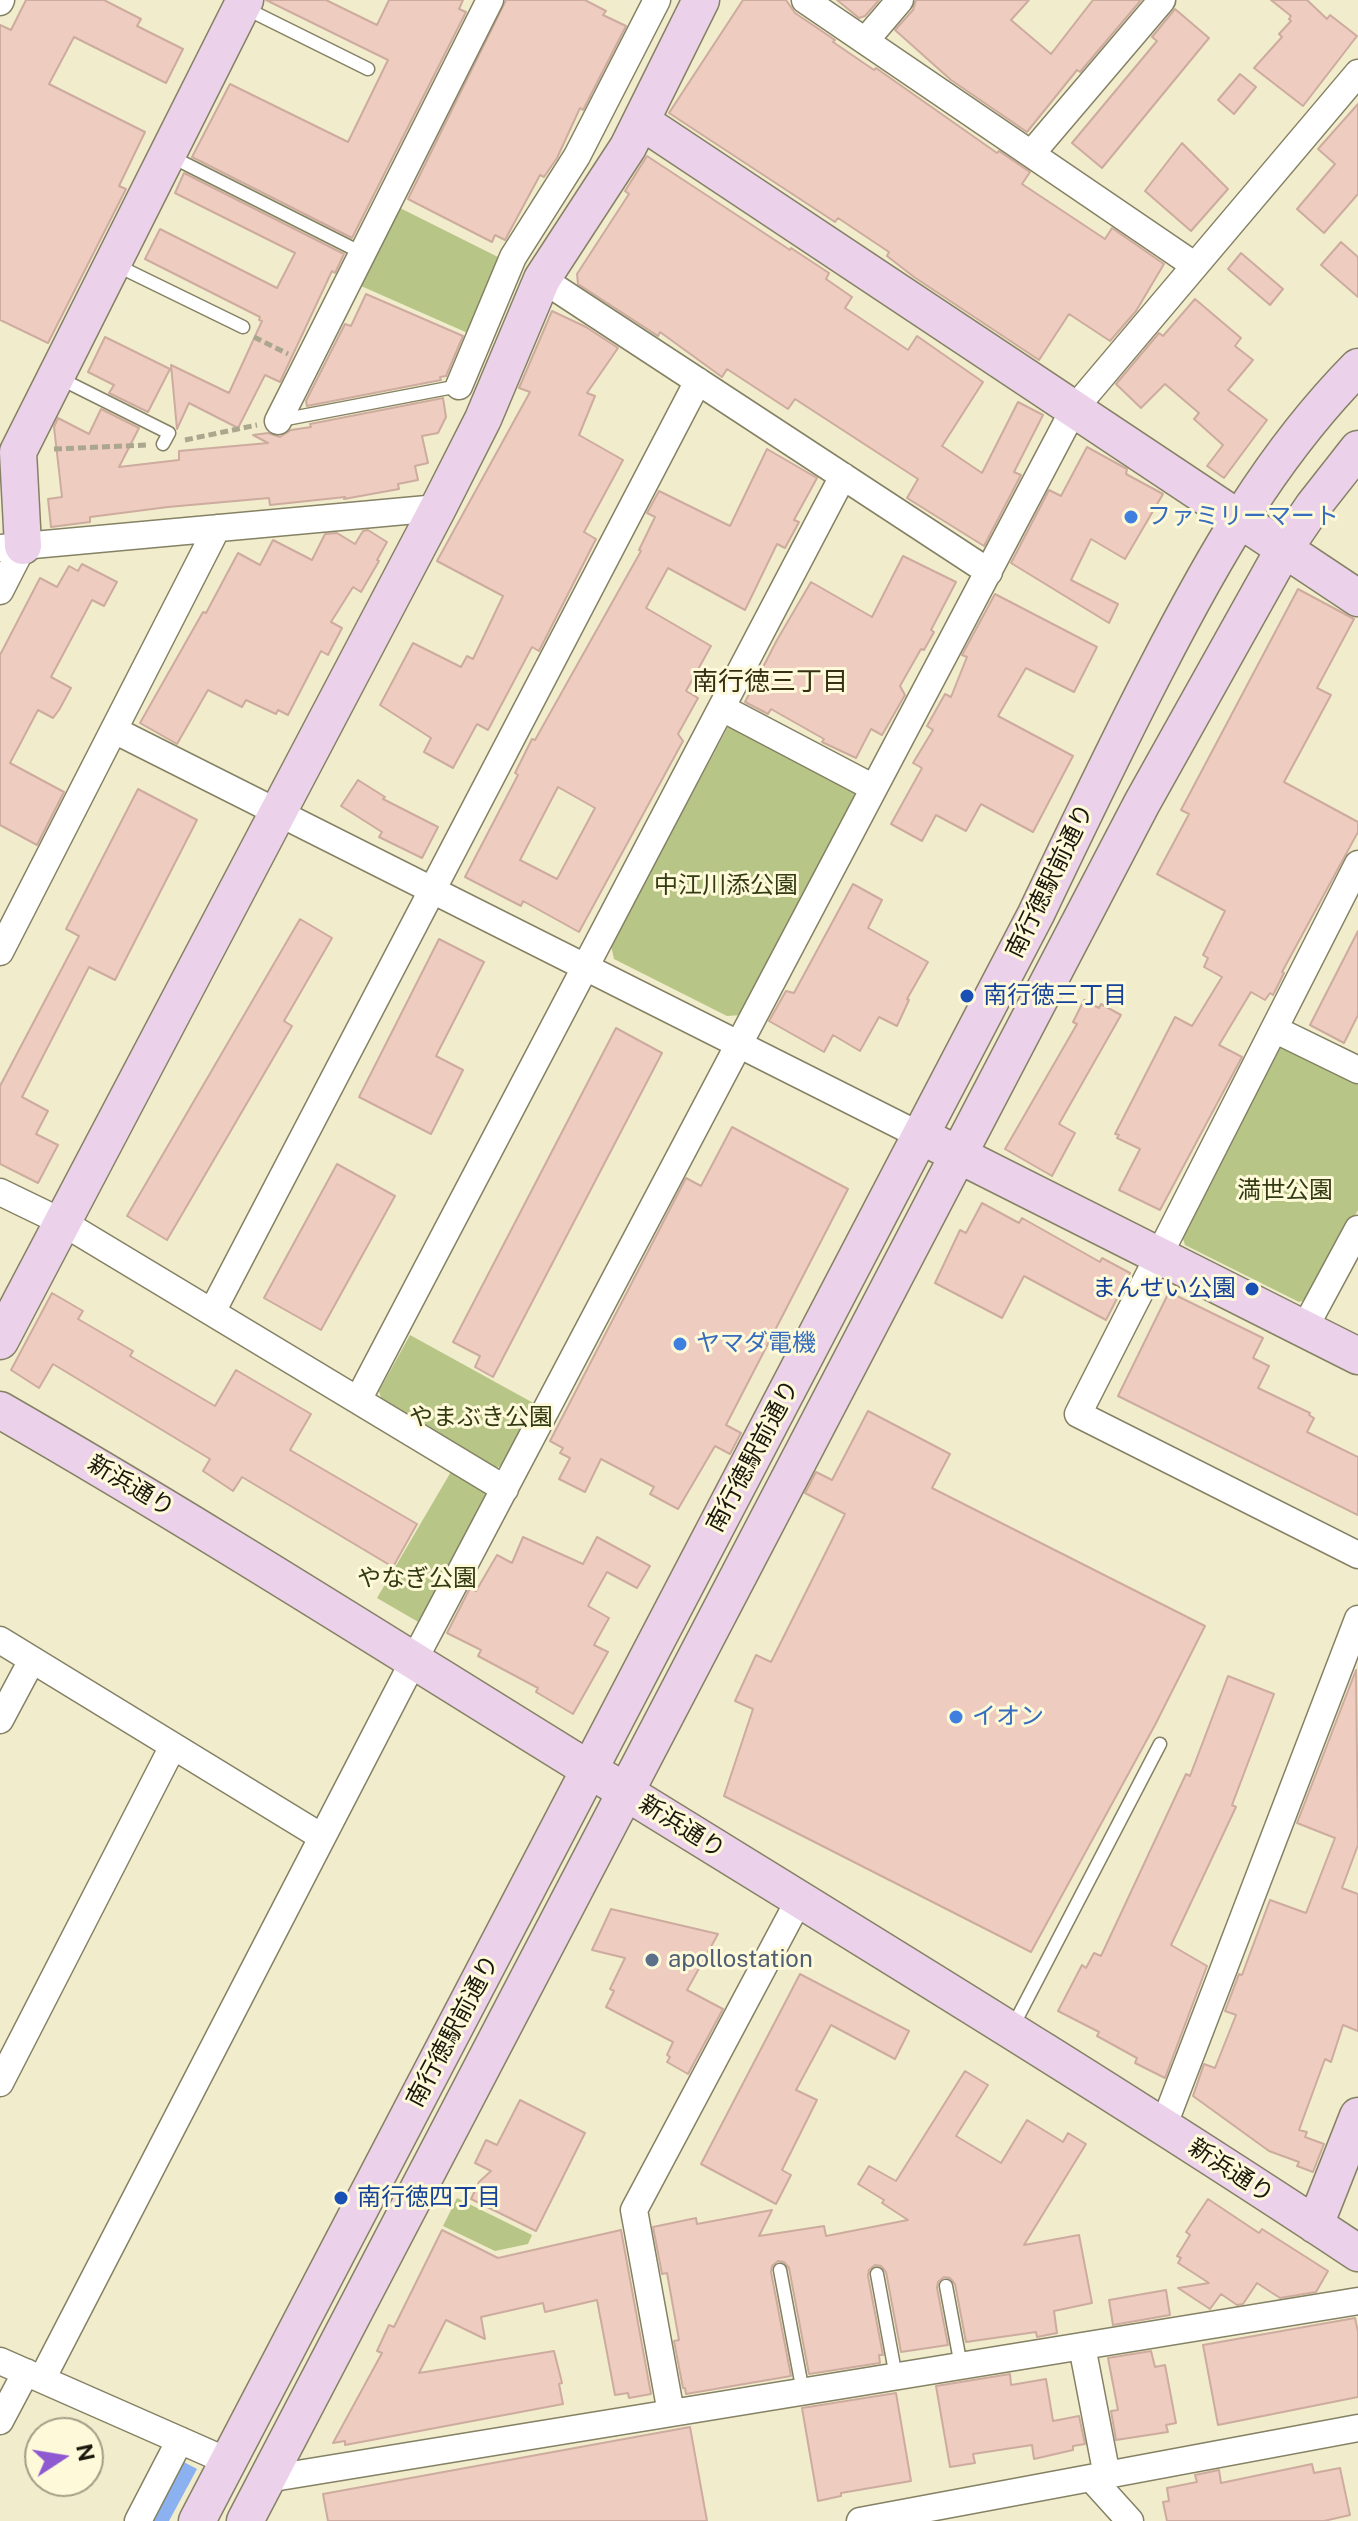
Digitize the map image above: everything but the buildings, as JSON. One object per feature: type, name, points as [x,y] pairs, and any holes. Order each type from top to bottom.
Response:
[{"type":"street","points":[[278,421],[490,0]]},
{"type":"street","points":[[459,386],[513,257],[577,156],[657,0]]},
{"type":"street","points":[[0,1341],[438,508],[483,419],[542,279],[607,182],[701,0]]},
{"type":"street","points":[[805,0],[1194,265]]},
{"type":"street","points":[[865,41],[900,0]]},
{"type":"street","points":[[1031,154],[1162,0]]},
{"type":"street","points":[[0,591],[11,547],[18,452],[244,3]]},
{"type":"street","points":[[0,2421],[34,2376],[322,1837],[1074,409],[1358,73]]},
{"type":"street","points":[[641,121],[1358,598]]},
{"type":"street","points":[[542,279],[989,572]]},
{"type":"street","name":"南行徳駅前通り","points":[[197,2521],[1036,914],[1104,770],[1176,629],[1238,518],[1298,435],[1358,367]]},
{"type":"street","points":[[212,1312],[698,381]]},
{"type":"street","name":"南行徳駅前通り","points":[[245,2521],[1142,803],[1284,549],[1358,449]]},
{"type":"street","points":[[358,1400],[843,476]]},
{"type":"street","points":[[11,547],[438,508]]},
{"type":"street","points":[[0,952],[217,528]]},
{"type":"street","points":[[722,708],[874,788]]},
{"type":"street","points":[[114,730],[1358,1356]]},
{"type":"street","points":[[1358,864],[1078,1414],[1358,1555]]},
{"type":"street","points":[[1274,1029],[1358,1070]]},
{"type":"street","points":[[0,1192],[62,1222],[505,1489]]},
{"type":"street","points":[[1304,1329],[1358,1229]]},
{"type":"street","name":"新浜通り","points":[[0,1410],[152,1498],[414,1660],[1163,2127],[1358,2253]]},
{"type":"street","points":[[1163,2127],[1358,1619]]},
{"type":"street","points":[[0,1640],[322,1837]]},
{"type":"street","points":[[0,1720],[32,1660]]},
{"type":"street","points":[[0,2083],[173,1746]]},
{"type":"street","points":[[671,2413],[634,2210],[799,1900]]},
{"type":"street","points":[[1315,2225],[1358,2116]]},
{"type":"street","points":[[267,2479],[1358,2301]]},
{"type":"street","points":[[1082,2346],[1100,2477],[1130,2521]]},
{"type":"street","points":[[0,2361],[227,2461]]},
{"type":"street","points":[[860,2521],[1358,2428]]},
{"type":"street","points":[[138,2521],[180,2440]]},
{"type":"lane","points":[[244,3],[368,69]]},
{"type":"lane","points":[[167,155],[362,253]]},
{"type":"lane","points":[[113,263],[243,327]]},
{"type":"lane","points":[[56,377],[169,433],[163,444]]},
{"type":"lane","points":[[278,421],[459,386]]},
{"type":"lane","points":[[1010,2032],[1160,1744]]},
{"type":"lane","points":[[780,2270],[803,2392]]},
{"type":"lane","points":[[877,2274],[896,2377]]},
{"type":"lane","points":[[946,2286],[961,2366]]},
{"type":"path","points":[[243,327],[250,335],[307,363]]},
{"type":"green space","points":[[398,207],[502,259],[470,334],[361,286]]},
{"type":"green space","name":"中江川添公園","points":[[729,725],[855,784],[858,796],[742,1015],[727,1016],[614,959],[611,946]]},
{"type":"green space","name":"満世公園","points":[[1286,1042],[1358,1077],[1358,1210],[1309,1299],[1299,1302],[1185,1245],[1181,1233],[1276,1045]]},
{"type":"green space","name":"やまぶき公園","points":[[410,1335],[537,1405],[504,1465],[492,1469],[382,1402],[379,1391]]},
{"type":"green space","name":"やなぎ公園","points":[[452,1470],[486,1490],[488,1503],[420,1623],[377,1598]]},
{"type":"green space","points":[[457,2198],[532,2235],[528,2244],[495,2251],[443,2226]]},
{"type":"water","points":[[180,2460],[197,2469],[169,2521],[147,2521]]},
{"type":"place","name":"ファミリーマート","points":[[1131,517]]},
{"type":"place","name":"南行徳三丁目","points":[[967,996]]},
{"type":"place","name":"まんせい公園","points":[[1252,1289]]},
{"type":"place","name":"ヤマダ電機","points":[[680,1344]]},
{"type":"place","name":"イオン","points":[[956,1717]]},
{"type":"place","name":"apollostation","points":[[652,1960]]},
{"type":"place","name":"南行徳四丁目","points":[[341,2198]]},
{"type":"district","name":"南行徳三丁目","points":[[770,682]]}]
